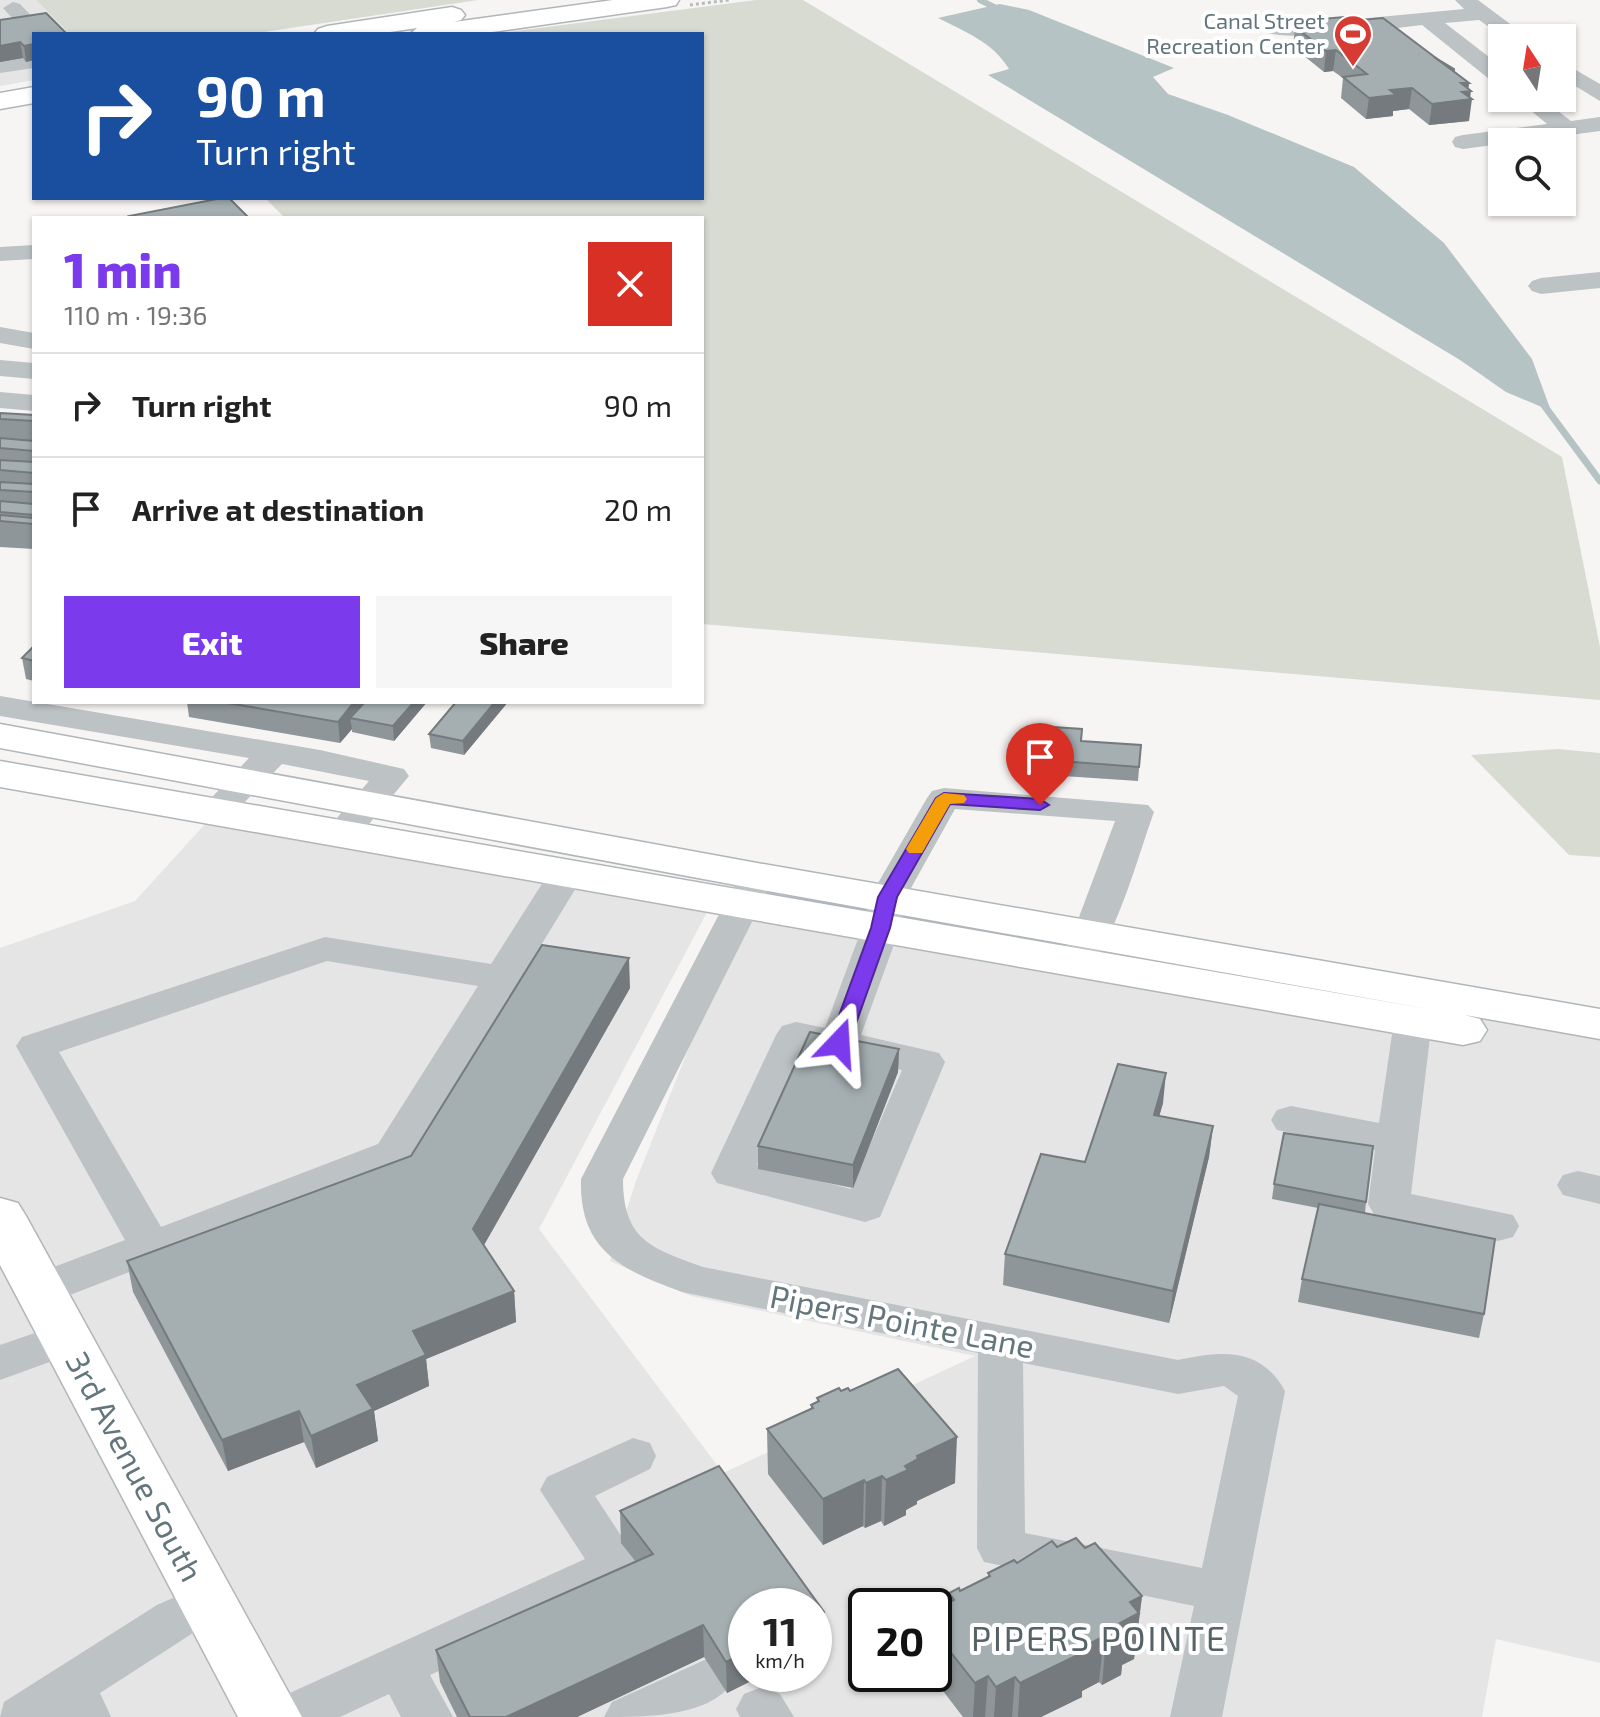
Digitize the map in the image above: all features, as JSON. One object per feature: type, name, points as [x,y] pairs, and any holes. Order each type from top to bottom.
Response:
[{"type":"main road","points":[[341,32],[569,0]]},
{"type":"main road","points":[[437,32],[667,0]]},
{"type":"main road","points":[[0,86],[32,80]]},
{"type":"main road","points":[[0,101],[32,95]]},
{"type":"main road","points":[[0,736],[140,740],[284,763],[355,819],[567,873],[750,890]]},
{"type":"main road","points":[[0,774],[284,763]]},
{"type":"main road","points":[[355,819],[1084,948],[1600,1024]]},
{"type":"main road","points":[[1084,948],[1413,1021],[1600,1055]]},
{"type":"main road","name":"3rd Avenue South","points":[[0,1218],[270,1717]]},
{"type":"street","points":[[1465,0],[1499,24]]},
{"type":"street","points":[[0,29],[29,24],[13,8]]},
{"type":"street","points":[[1271,28],[1305,30],[1483,13]]},
{"type":"street","points":[[1426,18],[1488,60]]},
{"type":"street","points":[[0,67],[32,62]]},
{"type":"street","points":[[1576,78],[1600,94]]},
{"type":"street","points":[[1545,112],[1565,127]]},
{"type":"street","points":[[1463,142],[1600,124]]},
{"type":"street","points":[[0,254],[32,252]]},
{"type":"street","points":[[1541,286],[1600,280]]},
{"type":"street","points":[[0,335],[32,341]]},
{"type":"street","points":[[0,368],[32,371]]},
{"type":"street","points":[[0,400],[32,403]]},
{"type":"street","points":[[0,706],[140,740],[203,721],[284,763],[392,776],[355,819]]},
{"type":"street","points":[[839,1043],[884,913],[944,798],[1136,812],[1084,948]]},
{"type":"street","points":[[41,1289],[393,1154],[567,873]]},
{"type":"street","name":"Pipers Pointe Lane","points":[[750,890],[602,1179],[599,1202],[621,1247],[648,1263],[697,1281],[1178,1377],[1233,1368],[1248,1377],[1262,1391],[1196,1717]]},
{"type":"street","points":[[151,1247],[36,1046],[325,949],[502,978]]},
{"type":"street","points":[[1413,1021],[1389,1204],[1498,1226]]},
{"type":"street","points":[[796,1035],[839,1043],[925,1062],[865,1207],[732,1173],[796,1035]]},
{"type":"street","points":[[1291,1120],[1398,1141]]},
{"type":"street","points":[[0,1363],[64,1339]]},
{"type":"street","points":[[1000,1341],[1001,1548],[1221,1592]]},
{"type":"street","points":[[288,1717],[617,1566],[564,1490],[633,1456]]},
{"type":"street","points":[[22,1717],[79,1702],[175,1619],[207,1603]]},
{"type":"street","points":[[399,1665],[427,1717]]},
{"type":"street","points":[[630,1717],[709,1679]]},
{"type":"shaded area","points":[[0,0],[36,0],[68,32],[32,32],[32,80],[0,86]]},
{"type":"shaded area","points":[[36,0],[478,0],[263,32],[68,32]]},
{"type":"shaded area","points":[[756,0],[803,0],[1562,457],[1600,647],[1600,700],[704,624],[704,216],[283,216],[267,200],[704,200],[704,32],[508,32]]},
{"type":"shaded area","points":[[1000,4],[1029,10],[1174,68],[1153,77],[1168,94],[1354,167],[1444,243],[1532,359],[1551,411],[1506,392],[1460,360],[988,75],[1009,69],[987,45],[938,18]]},
{"type":"shaded area","points":[[1558,749],[1600,753],[1600,857],[1569,855],[1471,755]]},
{"type":"shaded area","points":[[216,812],[714,899],[539,1229],[723,1473],[975,1356],[691,1296],[610,1261],[636,1181],[757,876],[1600,1024],[1600,1663],[1496,1639],[1482,1717],[0,1717],[0,948],[135,901]]},
{"type":"building","points":[[46,13],[65,32],[32,32],[32,44],[24,46],[20,42],[0,46],[0,20]]},
{"type":"building","points":[[1356,16],[1361,20],[1383,18],[1469,83],[1461,83],[1471,91],[1462,92],[1472,99],[1432,104],[1412,88],[1390,90],[1396,95],[1369,98],[1343,77],[1367,74],[1336,50],[1326,51],[1295,27],[1316,25],[1310,20]]},
{"type":"building","points":[[212,200],[231,200],[247,216],[129,216]]},
{"type":"building","points":[[0,413],[32,415],[32,421],[0,419]]},
{"type":"building","points":[[0,438],[32,441],[32,451],[0,448]]},
{"type":"building","points":[[0,460],[32,462],[32,473],[0,470]]},
{"type":"building","points":[[0,482],[32,484],[32,492],[0,490]]},
{"type":"building","points":[[0,501],[32,504],[32,515],[0,512]]},
{"type":"building","points":[[0,515],[32,518],[32,524],[0,521]]},
{"type":"building","points":[[32,648],[32,660],[22,658]]},
{"type":"building","points":[[234,704],[352,704],[338,722]]},
{"type":"building","points":[[363,704],[412,704],[393,726],[350,718]]},
{"type":"building","points":[[454,704],[493,704],[463,741],[429,734]]},
{"type":"building","points":[[1038,726],[1082,729],[1081,741],[1141,745],[1139,767],[1034,759]]},
{"type":"building","points":[[542,945],[629,958],[473,1229],[514,1291],[413,1331],[426,1355],[357,1385],[373,1409],[311,1436],[299,1411],[222,1440],[127,1261],[411,1156]]},
{"type":"building","points":[[810,1032],[899,1049],[853,1165],[758,1146]]},
{"type":"building","points":[[1118,1064],[1166,1073],[1154,1115],[1213,1126],[1173,1291],[1005,1254],[1041,1154],[1085,1162]]},
{"type":"building","points":[[1284,1133],[1373,1146],[1366,1202],[1274,1184]]},
{"type":"building","points":[[1319,1204],[1495,1239],[1484,1314],[1302,1279]]},
{"type":"building","points":[[898,1369],[957,1437],[917,1456],[918,1459],[905,1466],[908,1470],[886,1480],[882,1476],[866,1483],[864,1480],[823,1499],[767,1429],[813,1408],[811,1405],[819,1401],[817,1398],[839,1388],[850,1391]]},
{"type":"building","points":[[719,1466],[807,1588],[728,1588],[726,1662],[703,1625],[506,1717],[470,1717],[436,1650],[653,1554],[620,1511]]},
{"type":"building","points":[[1076,1538],[1085,1548],[1095,1543],[1142,1596],[1130,1602],[1139,1613],[1120,1623],[1126,1629],[1106,1639],[1104,1636],[1083,1647],[1086,1651],[1020,1683],[1015,1677],[996,1687],[988,1676],[975,1683],[952,1654],[952,1592],[959,1588],[960,1591],[990,1576],[988,1573],[1014,1560],[1017,1563],[1052,1541],[1057,1547]]},
{"type":"waterway","points":[[980,0],[1002,11]]},
{"type":"waterway","points":[[1543,404],[1600,481]]},
{"type":"slow traffic","points":[[915,849],[944,798],[958,799]]},
{"type":"place","name":"Canal Street Recreation Center","points":[[1353,68]]},
{"type":"district","name":"PIPERS POINTE","points":[[1099,1639]]},
{"type":"route","points":[[839,1043],[881,928],[888,897],[944,798],[1040,805]]}]
